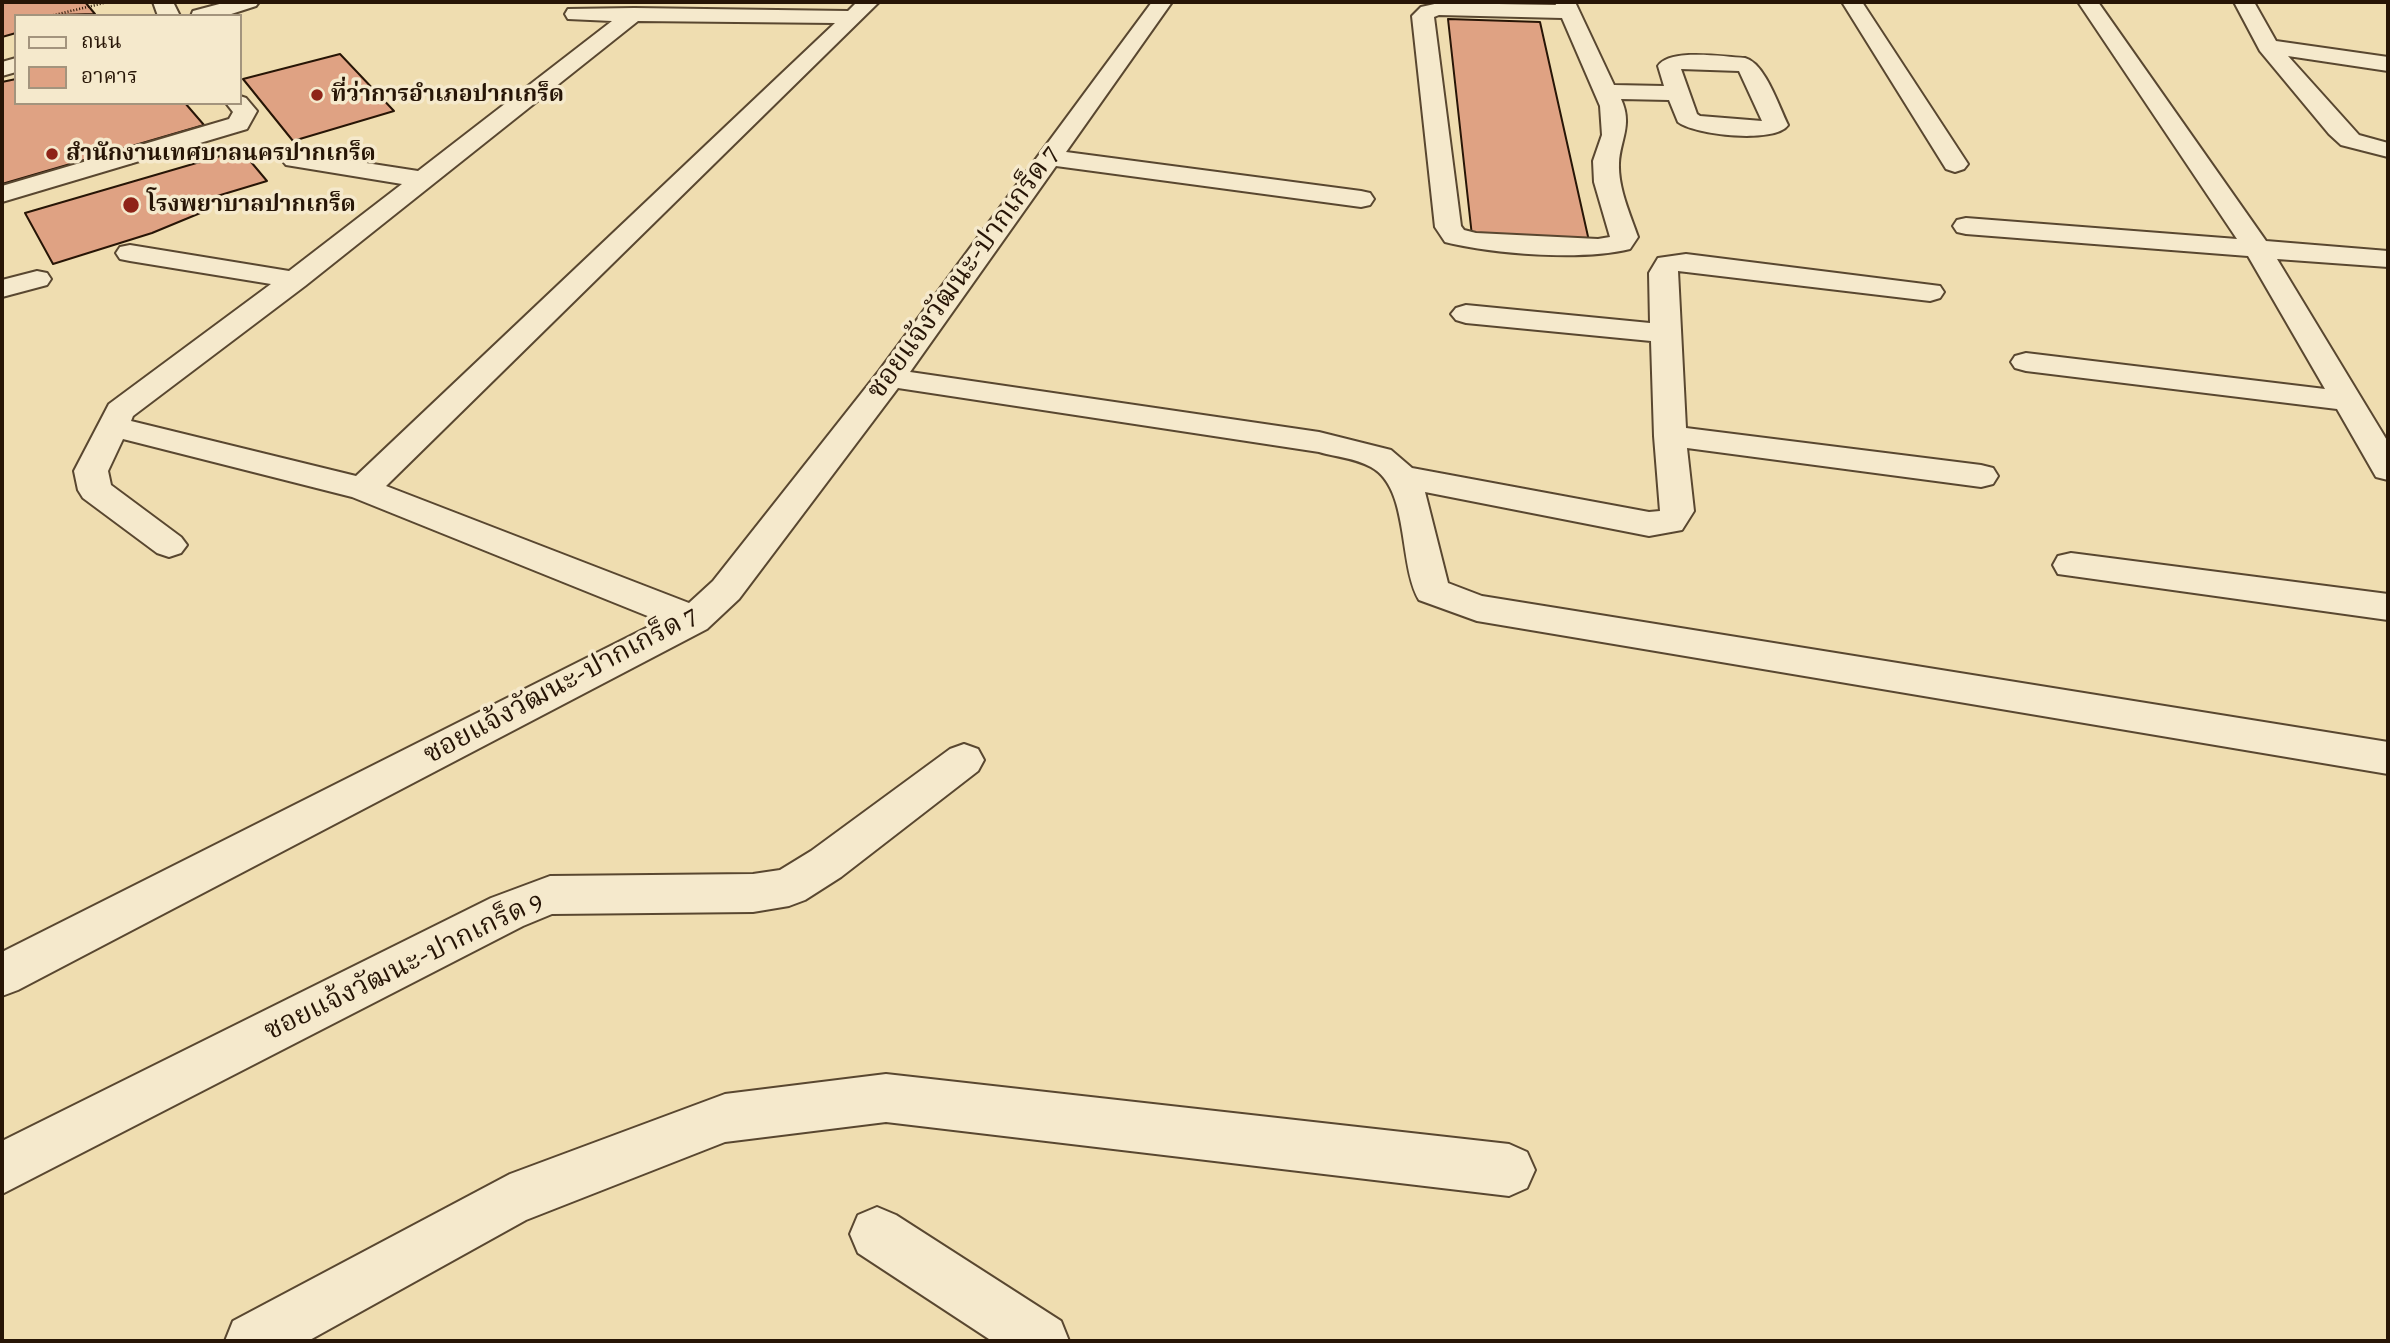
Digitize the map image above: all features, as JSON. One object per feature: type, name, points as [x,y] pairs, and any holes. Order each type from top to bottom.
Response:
[{"type":"street","points":[[208,14],[249,2]]},
{"type":"street","name":"ซอยแจ้งวัฒนะ-ปากเกร็ด 7","points":[[2,975],[694,620],[726,590],[890,378],[1162,2]]},
{"type":"street","points":[[1852,2],[1955,164]]},
{"type":"street","points":[[2088,2],[2257,248],[2388,469]]},
{"type":"street","points":[[2244,2],[2269,46],[2337,129],[2350,140],[2388,150]]},
{"type":"street","points":[[1567,7],[1612,106],[1614,135],[1606,161],[1607,183],[1624,237],[1620,243],[1598,247],[1476,241],[1455,236],[1448,227],[1423,16],[1428,11],[1439,9],[1567,7]]},
{"type":"street","points":[[576,14],[861,9]]},
{"type":"street","points":[[363,489],[861,9]]},
{"type":"street","points":[[169,545],[95,490],[91,471],[120,411],[295,280],[634,14]]},
{"type":"street","points":[[2269,46],[2388,64]]},
{"type":"street","points":[[1605,92],[1677,93]]},
{"type":"street","points":[[2,194],[237,124],[245,111],[240,105]]},
{"type":"street","points":[[1049,157],[1361,199]]},
{"type":"street","points":[[295,160],[423,179]]},
{"type":"street","points":[[1966,226],[2388,259]]},
{"type":"street","points":[[130,253],[295,280]]},
{"type":"street","points":[[1404,477],[1649,524],[1670,522],[1676,510],[1663,274],[1668,264],[1686,262],[1930,292]]},
{"type":"street","points":[[2,289],[37,279]]},
{"type":"street","points":[[1466,314],[1665,332]]},
{"type":"street","points":[[2026,362],[2349,401]]},
{"type":"street","points":[[890,378],[1319,442],[1385,460],[1404,477],[1412,499],[1425,572],[1432,591],[1477,608],[2388,758]]},
{"type":"street","points":[[114,427],[363,489],[694,620]]},
{"type":"street","points":[[1670,436],[1981,476]]},
{"type":"street","points":[[2071,565],[2388,607]]},
{"type":"street","name":"ซอยแจ้งวัฒนะ-ปากเกร็ด 9","points":[[2,1168],[507,912],[550,895],[753,893],[789,887],[826,864],[964,760]]},
{"type":"street","points":[[253,1341],[510,1200],[725,1118],[886,1098],[1509,1170]]},
{"type":"street","points":[[877,1234],[1041,1341]]},
{"type":"path","points":[[58,14],[108,2]]},
{"type":"building","points":[[2,2],[85,2],[95,14],[14,14],[14,34],[2,37]]},
{"type":"building","points":[[1448,19],[1540,22],[1589,241],[1472,236]]},
{"type":"building","name":"ที่ว่าการอำเภอปากเกร็ด","points":[[340,54],[394,111],[293,141],[243,79]]},
{"type":"building","name":"สำนักงานเทศบาลนครปากเกร็ด","points":[[14,79],[14,105],[187,105],[204,125],[2,184],[2,82]]},
{"type":"building","name":"โรงพยาบาลปากเกร็ด","points":[[241,150],[267,181],[204,200],[210,209],[152,233],[53,264],[25,213]]},
{"type":"place","name":"ที่ว่าการอำเภอปากเกร็ด","points":[[317,95]]},
{"type":"place","name":"สำนักงานเทศบาลนครปากเกร็ด","points":[[52,154]]},
{"type":"place","name":"โรงพยาบาลปากเกร็ด","points":[[131,205]]}]
